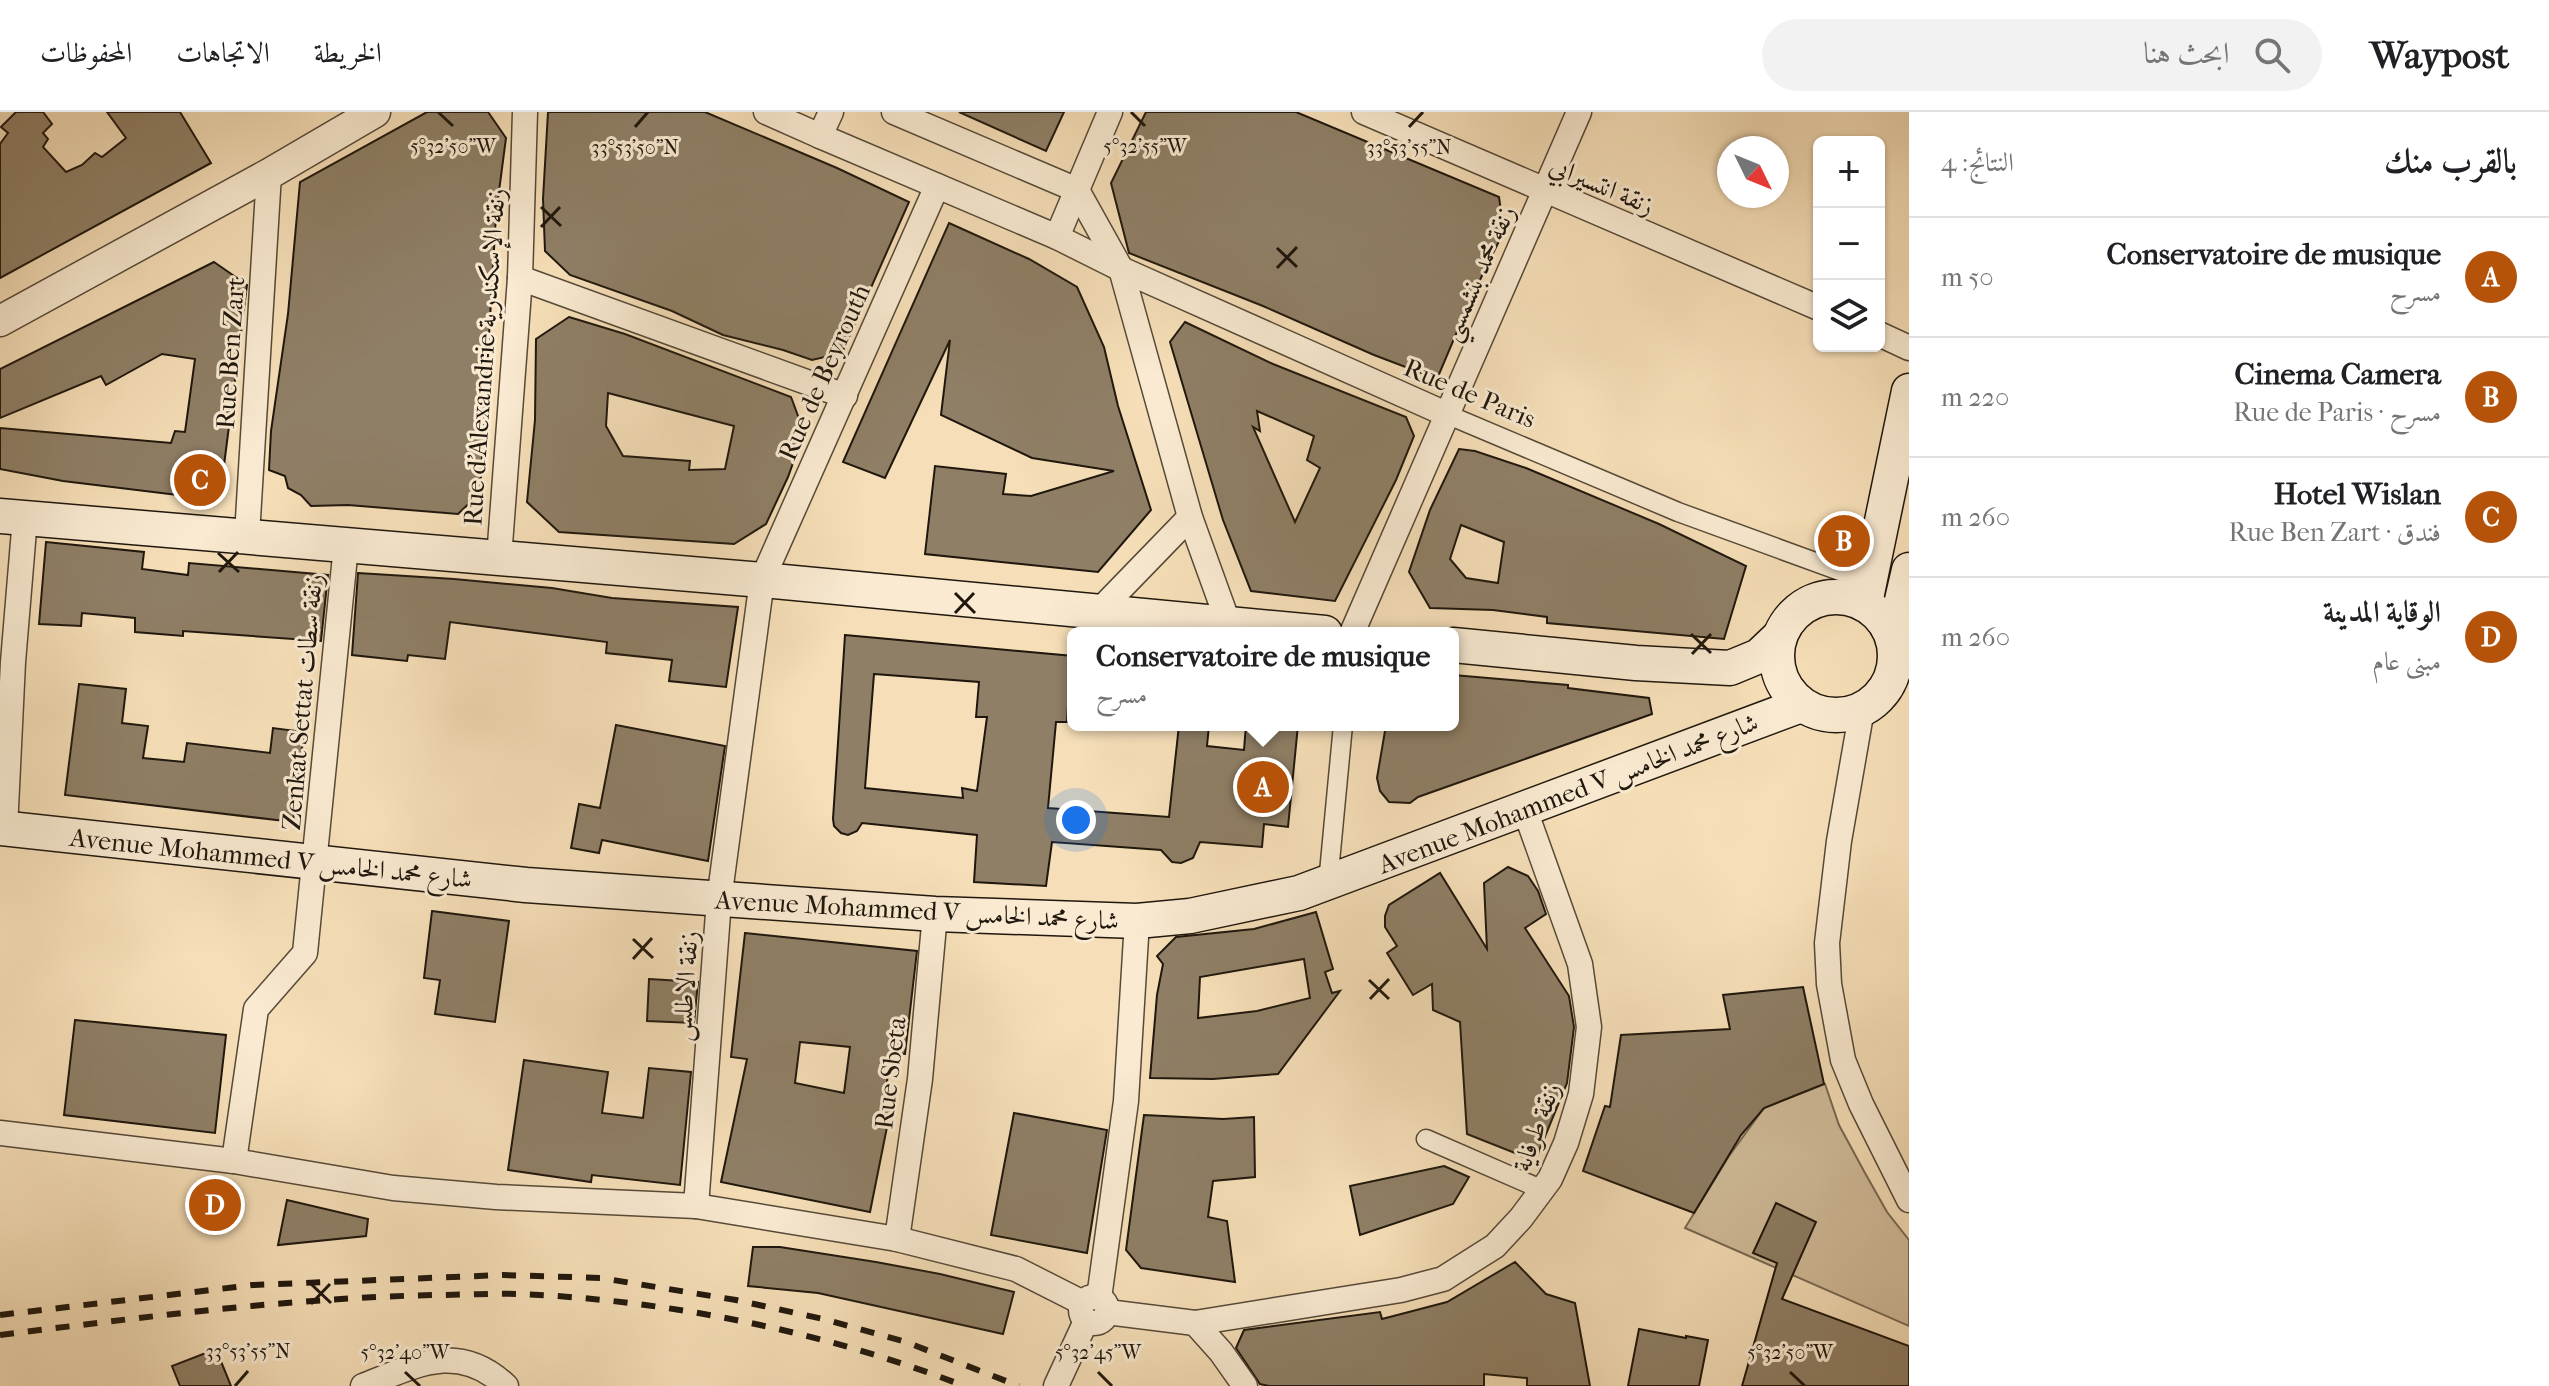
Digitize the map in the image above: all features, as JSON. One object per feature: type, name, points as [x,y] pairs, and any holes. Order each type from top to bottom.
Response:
[{"type":"main road","points":[[1899,644],[1867,593],[1909,391]]},
{"type":"main road","points":[[12,517],[762,580],[1253,627]]},
{"type":"main road","points":[[1779,637],[1776,656],[1779,674],[1787,691],[1801,705],[1831,715],[1862,709],[1899,680],[1894,670],[1909,570]]},
{"type":"main road","points":[[1459,646],[1636,663],[1730,668],[1759,656],[1779,637],[1795,612],[1807,603],[1867,593]]},
{"type":"main road","name":"Avenue Mohammed V شارع محمد الخامس","points":[[3,828],[495,882],[935,914],[1137,921],[1190,916],[1271,900],[1328,883],[1801,705]]},
{"type":"street","points":[[0,321],[269,174],[375,112]]},
{"type":"street","name":"Rue d'Alexandrie زنقة الإسكندرية","points":[[499,558],[520,278],[525,112]]},
{"type":"street","name":"Rue de Paris","points":[[766,112],[1057,237],[1121,269],[1446,414],[1867,593]]},
{"type":"street","points":[[820,136],[831,112]]},
{"type":"street","points":[[894,112],[1077,190],[1121,269],[1190,517],[1229,625]]},
{"type":"street","points":[[1057,237],[1110,112]]},
{"type":"street","name":"زنقة انتسيرابي","points":[[1364,112],[1813,305]]},
{"type":"street","name":"زنقة محمد بنشمسي","points":[[1355,627],[1579,112]]},
{"type":"street","name":"Rue Ben Zart","points":[[247,535],[269,174]]},
{"type":"street","name":"Rue de Beyrouth","points":[[762,580],[937,186]]},
{"type":"street","points":[[520,278],[845,396]]},
{"type":"street","points":[[1885,337],[1909,348]]},
{"type":"street","points":[[3,828],[13,662],[12,517]]},
{"type":"street","points":[[1097,613],[1190,517]]},
{"type":"street","name":"Zenkat Settat زنقة سطات","points":[[234,1161],[256,1009],[305,953],[346,546]]},
{"type":"street","name":"زنقة الاطلس","points":[[696,1206],[719,900],[762,580]]},
{"type":"street","points":[[1862,709],[1837,855],[1827,943],[1829,984],[1843,1060],[1861,1104],[1909,1200]]},
{"type":"street","points":[[1328,883],[1342,731]]},
{"type":"street","name":"زنقة طرفاية","points":[[0,1133],[234,1161],[393,1188],[496,1197],[696,1206],[897,1239],[1016,1269],[1094,1308],[1195,1323],[1358,1298],[1443,1279],[1495,1246],[1543,1190],[1566,1143],[1581,1094],[1589,1027],[1580,964],[1525,810]]},
{"type":"street","name":"Rue Sbeta","points":[[897,1239],[920,1079],[935,914]]},
{"type":"street","points":[[1056,1386],[1094,1308],[1126,1101],[1137,921]]},
{"type":"street","points":[[1426,1139],[1543,1190]]},
{"type":"street","points":[[1195,1323],[1245,1386]]},
{"type":"street","points":[[363,1386],[414,1366],[448,1358],[468,1361],[498,1379]]},
{"type":"shaded area","points":[[1825,1084],[1839,1125],[1887,1212],[1909,1240],[1909,1326],[1685,1228],[1729,1156],[1764,1108]]},
{"type":"building","points":[[16,112],[43,112],[52,124],[43,133],[48,139],[43,147],[66,172],[82,165],[95,153],[102,157],[126,138],[107,112],[180,112],[211,163],[0,278],[0,144],[8,133],[1,127]]},
{"type":"building","points":[[427,112],[488,112],[506,138],[496,214],[480,493],[458,514],[348,505],[311,506],[301,495],[288,488],[285,476],[269,470],[300,182]]},
{"type":"building","points":[[548,112],[705,112],[909,202],[842,353],[812,360],[723,335],[672,311],[570,275],[545,251],[543,199]]},
{"type":"building","points":[[959,112],[1064,112],[1046,151]]},
{"type":"building","points":[[1146,112],[1296,112],[1499,197],[1504,231],[1437,379],[1129,253],[1111,183]]},
{"type":"building","points":[[949,223],[1029,259],[1077,287],[1104,347],[1118,406],[1151,510],[1098,572],[925,554],[935,466],[1006,474],[1003,494],[1031,496],[1114,471],[1032,458],[941,415],[950,340],[885,478],[843,462]]},
{"type":"building","points":[[214,262],[247,285],[222,481],[202,498],[63,481],[0,469],[0,428],[171,443],[175,431],[185,432],[195,359],[162,354],[106,385],[101,376],[0,418],[0,369]]},
{"type":"building","points":[[569,317],[625,334],[791,397],[804,432],[766,524],[734,544],[559,532],[527,502],[535,420],[536,339]],"holes":[[[608,393],[734,426],[725,469],[689,470],[690,461],[623,456],[606,426]]]},
{"type":"building","points":[[1185,322],[1273,364],[1406,417],[1414,436],[1396,480],[1335,601],[1251,591],[1223,520],[1170,342]],"holes":[[[1257,411],[1314,436],[1307,460],[1320,468],[1295,522],[1253,427],[1260,431]]]},
{"type":"building","points":[[1459,449],[1475,451],[1526,468],[1659,524],[1746,566],[1724,639],[1547,623],[1547,617],[1493,610],[1430,608],[1409,572],[1430,510]],"holes":[[[1461,525],[1504,542],[1498,583],[1466,578],[1450,559]]]},
{"type":"building","points":[[46,542],[144,552],[142,569],[188,575],[189,563],[328,575],[321,641],[183,631],[183,636],[135,632],[135,618],[82,613],[81,626],[39,624]]},
{"type":"building","points":[[358,573],[454,579],[552,588],[612,598],[738,607],[726,687],[669,681],[672,660],[606,653],[607,642],[450,622],[445,659],[408,655],[407,661],[352,655]]},
{"type":"building","points":[[845,635],[1067,655],[1067,722],[1056,722],[1048,808],[1169,817],[1178,731],[1208,731],[1207,746],[1244,750],[1246,731],[1297,731],[1288,827],[1264,824],[1262,847],[1200,842],[1193,858],[1181,863],[1172,862],[1161,850],[1052,842],[1046,886],[974,882],[977,835],[862,823],[857,831],[848,835],[834,826]],"holes":[[[874,674],[979,682],[976,717],[987,717],[977,791],[962,788],[963,798],[865,788]]]},
{"type":"building","points":[[1459,676],[1568,685],[1568,688],[1649,698],[1652,714],[1418,797],[1410,803],[1389,802],[1380,791],[1377,778],[1385,731],[1459,731]]},
{"type":"building","points":[[79,684],[126,689],[122,723],[148,726],[143,758],[184,762],[187,743],[270,753],[273,728],[304,732],[293,822],[65,795]]},
{"type":"building","points":[[616,725],[725,746],[708,861],[602,840],[599,853],[571,848],[579,804],[600,808]]},
{"type":"building","points":[[1508,867],[1528,876],[1538,891],[1546,914],[1525,928],[1569,996],[1574,1027],[1567,1083],[1535,1161],[1467,1134],[1460,1022],[1433,1010],[1432,984],[1413,995],[1387,953],[1397,946],[1385,927],[1389,905],[1440,873],[1487,949],[1484,883]]},
{"type":"building","points":[[432,911],[509,921],[495,1022],[435,1014],[440,980],[424,978]]},
{"type":"building","points":[[1316,912],[1333,969],[1325,972],[1332,993],[1340,991],[1278,1074],[1213,1079],[1150,1078],[1157,995],[1163,964],[1157,956],[1176,937],[1254,929]],"holes":[[[1304,959],[1310,998],[1257,1011],[1198,1018],[1200,977]]]},
{"type":"building","points":[[745,933],[917,951],[905,1054],[890,1053],[885,1101],[892,1102],[870,1212],[721,1182],[747,1059],[731,1057]],"holes":[[[800,1042],[850,1047],[844,1093],[795,1083]]]},
{"type":"building","points":[[649,979],[698,982],[694,1023],[647,1021]]},
{"type":"building","points":[[1803,987],[1824,1084],[1764,1108],[1741,1135],[1694,1213],[1583,1171],[1605,1106],[1610,1107],[1621,1035],[1730,1029],[1723,995]]},
{"type":"building","points":[[75,1020],[226,1035],[215,1133],[64,1115]]},
{"type":"building","points":[[524,1060],[608,1072],[602,1113],[643,1118],[649,1068],[691,1072],[680,1185],[592,1175],[591,1182],[508,1170]]},
{"type":"building","points":[[1014,1113],[1107,1130],[1087,1253],[991,1235]]},
{"type":"building","points":[[1144,1115],[1223,1119],[1254,1117],[1255,1177],[1213,1181],[1208,1217],[1227,1221],[1235,1282],[1141,1268],[1126,1250]]},
{"type":"building","points":[[1444,1166],[1469,1177],[1453,1204],[1360,1235],[1350,1186]]},
{"type":"building","points":[[287,1200],[368,1219],[366,1236],[278,1245]]},
{"type":"building","points":[[1776,1203],[1816,1222],[1782,1299],[1909,1346],[1909,1386],[1742,1386],[1777,1263],[1753,1253]]},
{"type":"building","points":[[753,1247],[780,1247],[876,1262],[1014,1292],[1003,1334],[818,1293],[748,1286]]},
{"type":"building","points":[[1515,1262],[1546,1294],[1575,1303],[1590,1386],[1527,1386],[1527,1378],[1484,1374],[1484,1386],[1269,1386],[1260,1384],[1236,1348],[1244,1330],[1380,1312],[1382,1319],[1447,1302]]},
{"type":"building","points":[[1639,1329],[1708,1340],[1699,1386],[1628,1386]]},
{"type":"building","points":[[216,1349],[231,1386],[180,1386],[172,1366]]},
{"type":"railway","points":[[0,1315],[253,1285],[503,1275],[601,1278],[736,1300],[823,1319],[906,1342],[1019,1386]]},
{"type":"railway","points":[[0,1335],[271,1304],[380,1297],[520,1294],[632,1303],[746,1322],[858,1350],[964,1386]]},
{"type":"place","name":"Hotel Wislan","points":[[200,480]]},
{"type":"place","name":"Cinema Camera","points":[[1844,541]]},
{"type":"place","name":"Conservatoire de musique","points":[[1263,787]]},
{"type":"place","name":"الوقاية المدينة","points":[[215,1205]]}]
